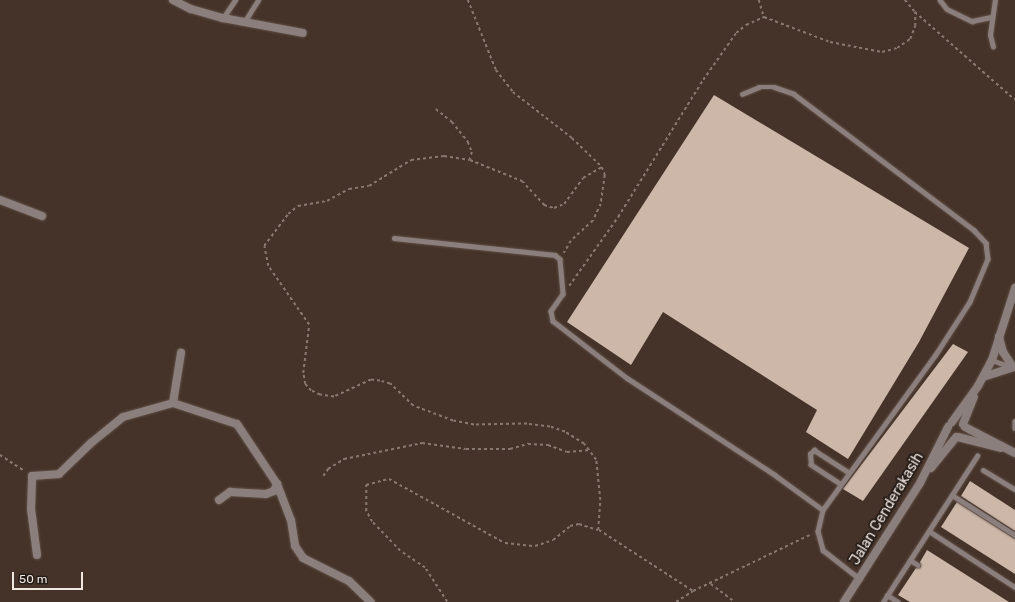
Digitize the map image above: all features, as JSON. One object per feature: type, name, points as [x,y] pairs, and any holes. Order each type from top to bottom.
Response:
[{"type":"street","points":[[173,0],[191,8],[223,18],[303,33]]},
{"type":"street","points":[[0,200],[42,216]]},
{"type":"street","name":"Jalan Cenderakasih","points":[[844,602],[920,483],[950,424],[983,377],[992,360],[1015,288]]},
{"type":"street","points":[[983,377],[1014,368],[1003,352],[999,337]]},
{"type":"street","points":[[173,403],[181,352]]},
{"type":"street","points":[[920,483],[957,437],[963,434],[964,426],[978,386]]},
{"type":"street","points":[[37,555],[31,509],[32,476],[59,474],[91,443],[123,417],[173,403],[237,424],[277,484],[291,520],[295,546],[303,558],[349,581],[371,602]]},
{"type":"street","points":[[960,421],[964,426],[1013,452],[957,437],[950,433],[950,424],[960,421]]},
{"type":"street","points":[[219,500],[230,492],[266,494],[274,492],[277,484]]},
{"type":"lane","points":[[223,18],[236,0]]},
{"type":"lane","points":[[245,21],[258,0]]},
{"type":"lane","points":[[940,0],[947,9],[972,21],[991,17]]},
{"type":"lane","points":[[993,47],[990,35],[991,17],[995,0]]},
{"type":"lane","points":[[742,94],[759,87],[774,87],[794,94],[974,230],[986,243],[988,259],[970,302],[923,373],[848,472],[823,510],[818,531],[823,550],[860,579]]},
{"type":"lane","points":[[394,238],[555,255],[560,259],[563,294],[551,311],[553,321],[564,331],[627,378],[776,475],[823,510]]},
{"type":"lane","points":[[992,360],[1014,368]]},
{"type":"lane","points":[[1015,421],[1015,428]]},
{"type":"lane","points":[[840,484],[811,465],[810,454],[814,450],[848,472]]},
{"type":"lane","points":[[883,602],[977,456]]},
{"type":"lane","points":[[983,470],[1015,489]]},
{"type":"lane","points":[[952,495],[1015,535]]},
{"type":"lane","points":[[929,531],[1015,587]]},
{"type":"lane","points":[[910,560],[918,565]]},
{"type":"lane","points":[[887,595],[898,602]]},
{"type":"path","points":[[468,0],[496,70],[509,86],[532,108],[572,138],[602,167],[605,175],[601,204],[593,221],[572,241],[560,259]]},
{"type":"path","points":[[759,0],[764,17]]},
{"type":"path","points":[[905,0],[915,12],[1015,100]]},
{"type":"path","points":[[563,294],[618,217],[703,80],[736,33],[746,25],[764,17],[830,42],[882,52],[897,48],[910,39],[915,26],[915,12]]},
{"type":"path","points":[[436,109],[452,122],[468,142],[472,152],[470,160]]},
{"type":"path","points":[[598,530],[600,500],[596,460],[584,444],[550,427],[527,424],[474,425],[453,421],[413,406],[390,384],[380,381],[371,380],[334,397],[320,395],[311,391],[305,384],[303,373],[309,325],[268,266],[264,252],[268,240],[288,214],[298,206],[327,201],[349,189],[369,186],[412,160],[444,156],[470,160],[522,181],[544,205],[554,208],[564,204],[583,178],[602,167]]},
{"type":"path","points":[[323,476],[328,469],[344,459],[422,443],[466,449],[510,449],[528,444],[548,445],[567,452],[588,450]]},
{"type":"path","points":[[0,455],[32,476]]},
{"type":"path","points":[[447,602],[425,568],[400,551],[372,522],[366,511],[366,485],[389,479],[505,544],[534,546],[553,540],[570,526],[579,524],[598,530],[693,591]]},
{"type":"path","points":[[676,602],[693,591],[712,584],[818,531]]},
{"type":"path","points":[[712,584],[734,602]]},
{"type":"building","points":[[714,95],[969,248],[919,342],[848,459],[806,432],[817,410],[663,312],[631,365],[567,322]]},
{"type":"building","points":[[953,344],[968,352],[863,501],[843,489]]},
{"type":"building","points":[[970,481],[1015,510],[1015,531],[961,496]]},
{"type":"building","points":[[957,502],[1015,539],[1015,574],[941,527]]},
{"type":"building","points":[[927,550],[1009,602],[910,602],[898,595],[916,568],[921,567],[920,562]]}]
